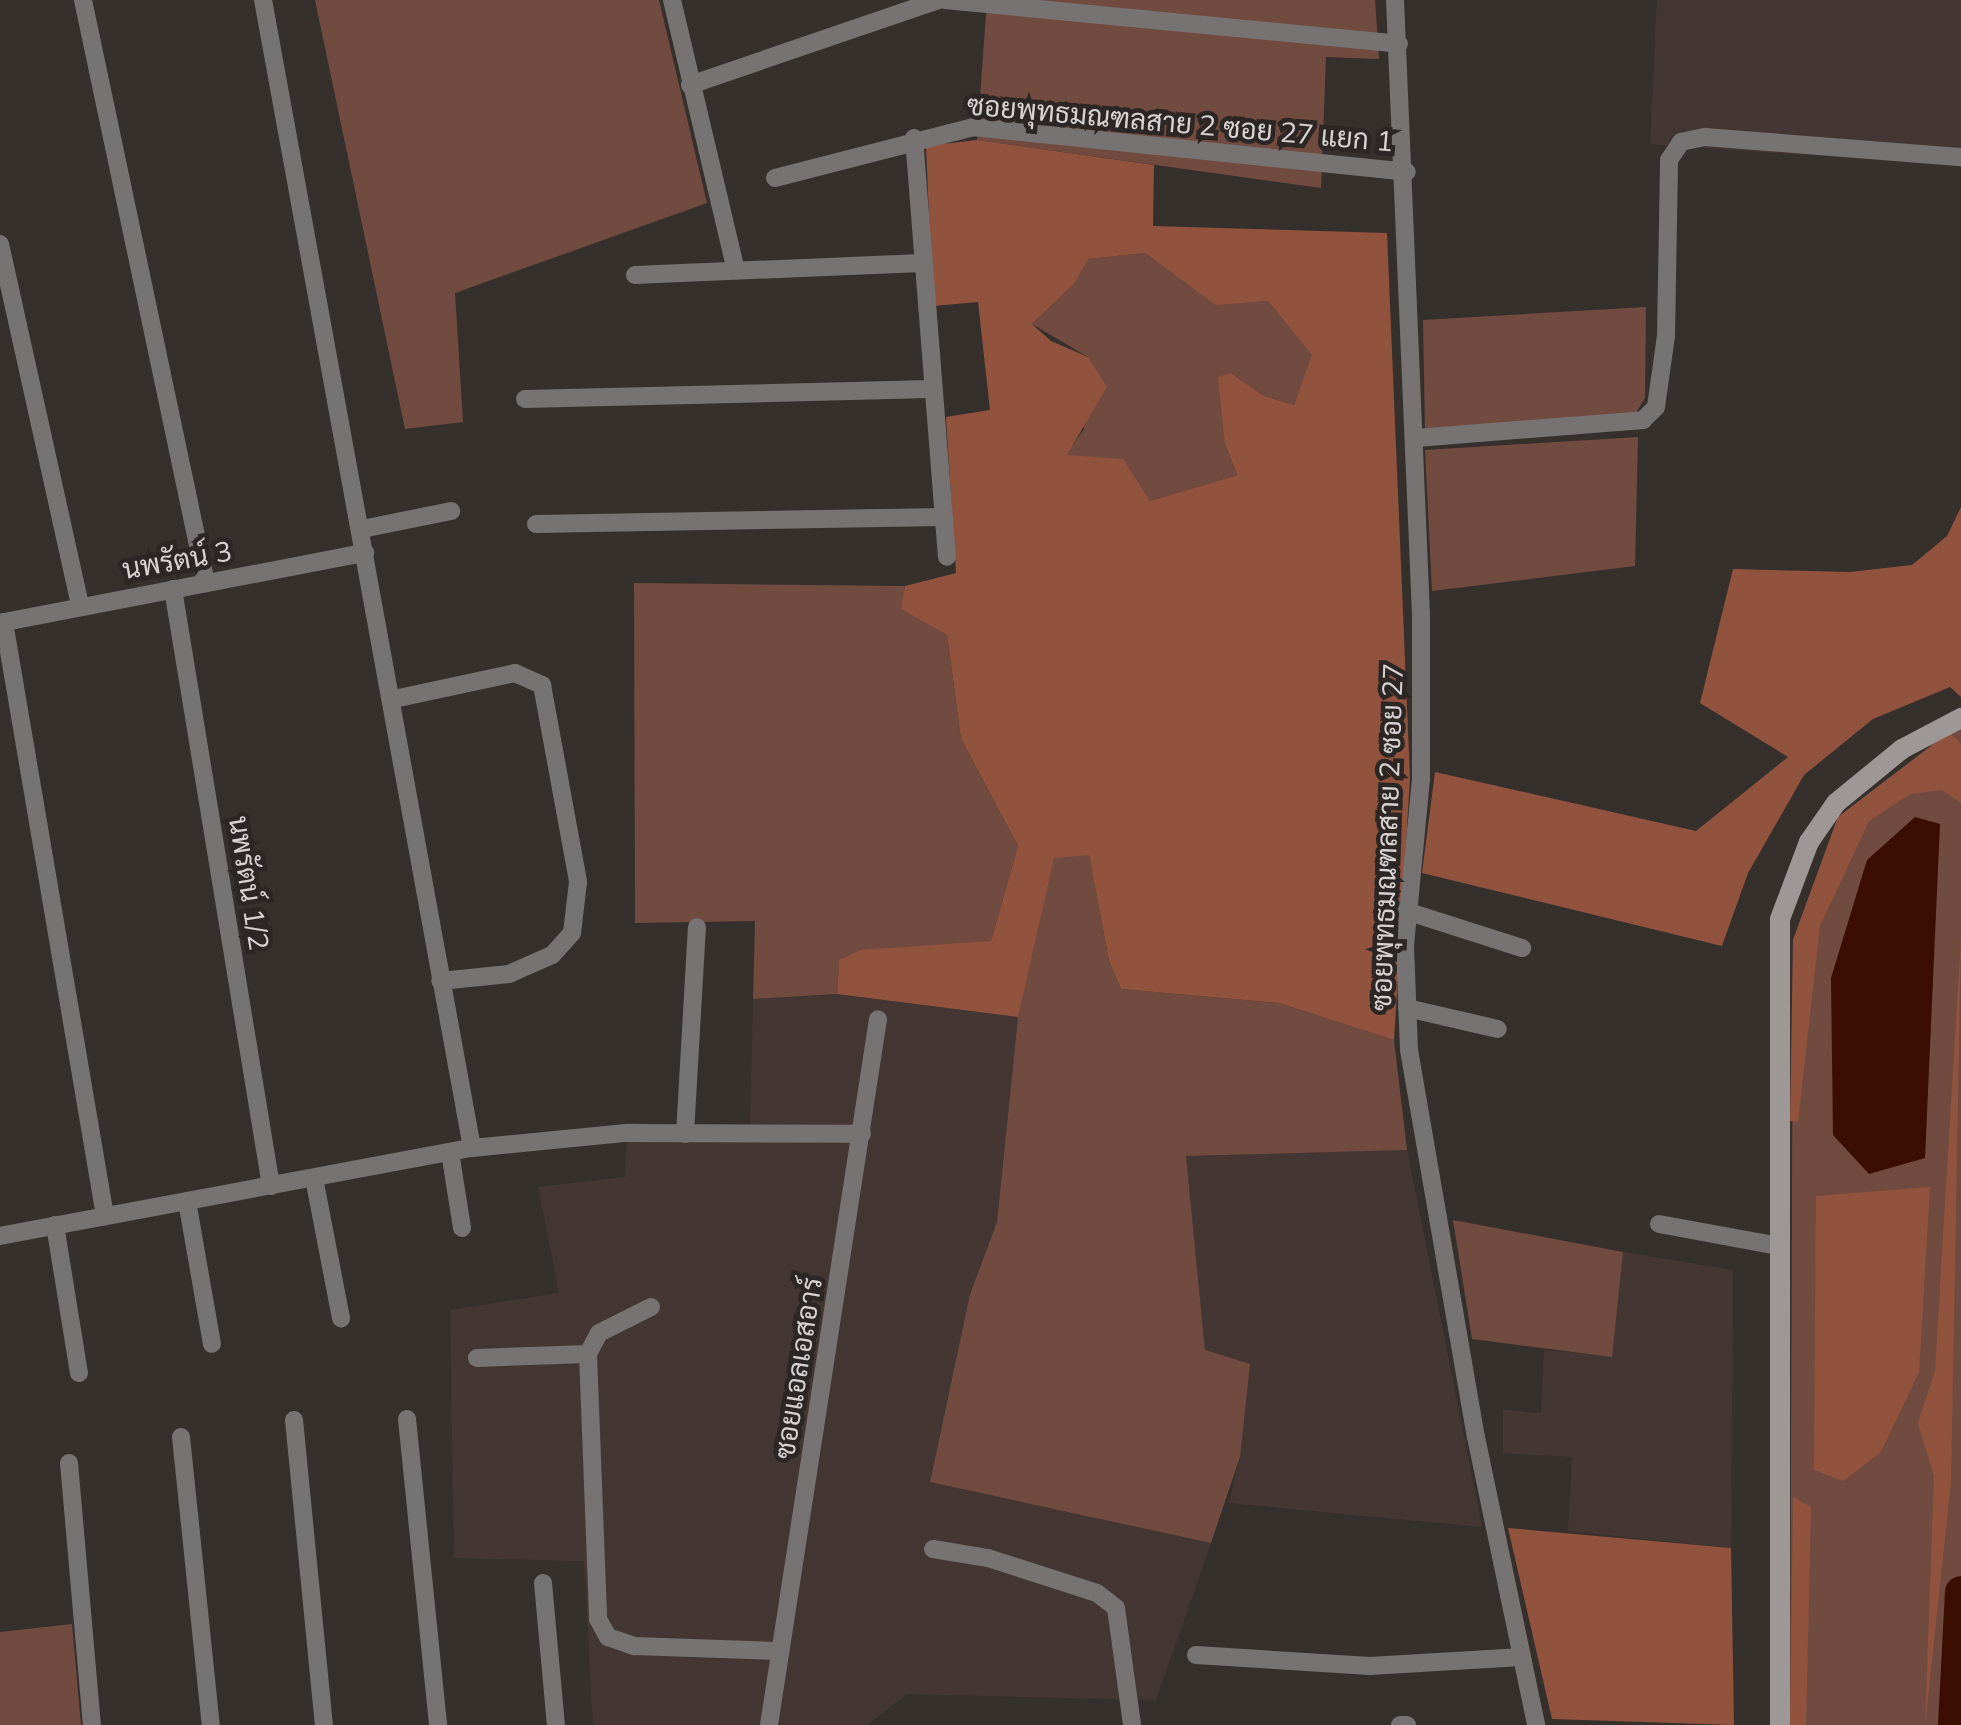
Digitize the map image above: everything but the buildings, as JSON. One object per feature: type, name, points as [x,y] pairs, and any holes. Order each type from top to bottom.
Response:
[{"type":"main road","points":[[1780,1725],[1775,966],[1793,880],[1836,803],[1902,749],[1956,721]]},
{"type":"street","points":[[83,0],[206,584]]},
{"type":"street","points":[[263,0],[394,700],[440,982],[472,1148]]},
{"type":"street","points":[[672,0],[736,271]]},
{"type":"street","points":[[690,85],[941,0],[1399,44]]},
{"type":"street","name":"ซอยพุทธมณฑลสาย 2 ซอย 27","points":[[1394,0],[1407,172],[1421,780],[1406,911],[1407,1008],[1419,1136],[1536,1725]]},
{"type":"street","name":"ซอยพุทธมณฑลสาย 2 ซอย 27 แยก 1","points":[[775,178],[914,138],[973,127],[1407,172]]},
{"type":"street","points":[[914,138],[930,389],[948,557]]},
{"type":"street","points":[[1416,438],[1643,420],[1656,407],[1666,336],[1669,160],[1681,142],[1705,138],[1961,156]]},
{"type":"street","points":[[0,244],[80,606]]},
{"type":"street","points":[[635,275],[922,263]]},
{"type":"street","points":[[526,399],[930,389]]},
{"type":"street","points":[[362,529],[452,511]]},
{"type":"street","points":[[536,524],[944,517]]},
{"type":"street","name":"นพรัตน์ 3","points":[[2,623],[364,553]]},
{"type":"street","name":"นพรัตน์ 1/2","points":[[173,589],[271,1186]]},
{"type":"street","points":[[2,623],[105,1216]]},
{"type":"street","points":[[394,700],[515,673],[542,685],[578,882],[572,934],[552,955],[509,974],[440,982]]},
{"type":"street","points":[[1406,911],[1522,948]]},
{"type":"street","points":[[685,1134],[697,927]]},
{"type":"street","points":[[1407,1008],[1498,1029]]},
{"type":"street","name":"ซอยแอลเอสอาร์","points":[[769,1725],[777,1651],[878,1019]]},
{"type":"street","points":[[0,1236],[472,1148],[578,1136],[862,1134]]},
{"type":"street","points":[[450,1152],[462,1228]]},
{"type":"street","points":[[314,1178],[341,1318]]},
{"type":"street","points":[[187,1201],[212,1344]]},
{"type":"street","points":[[1660,1224],[1778,1246]]},
{"type":"street","points":[[54,1225],[79,1373]]},
{"type":"street","points":[[651,1307],[598,1334],[588,1354],[598,1619],[608,1637],[634,1646],[777,1651]]},
{"type":"street","points":[[477,1358],[588,1354]]},
{"type":"street","points":[[294,1420],[324,1725]]},
{"type":"street","points":[[407,1420],[438,1725]]},
{"type":"street","points":[[181,1437],[210,1725]]},
{"type":"street","points":[[68,1463],[92,1725]]},
{"type":"street","points":[[933,1549],[988,1558],[1097,1593],[1116,1608],[1132,1725]]},
{"type":"street","points":[[543,1584],[556,1725]]},
{"type":"street","points":[[1196,1654],[1370,1666],[1522,1657]]},
{"type":"shaded area","points":[[315,0],[659,0],[707,203],[455,293],[463,422],[405,429]]},
{"type":"shaded area","points":[[987,0],[1375,0],[1379,59],[1326,57],[1321,188],[977,140]]},
{"type":"shaded area","points":[[1657,0],[1961,0],[1961,166],[1650,144]]},
{"type":"shaded area","points":[[977,140],[1154,165],[1153,226],[1387,233],[1410,778],[1394,1040],[1279,1003],[1121,989],[1109,961],[1089,855],[1054,858],[1018,1017],[837,994],[839,960],[861,950],[991,941],[1018,846],[961,739],[947,635],[901,609],[905,586],[956,573],[946,417],[990,410],[978,302],[933,306],[926,146]],"holes":[[[1145,253],[1216,305],[1268,301],[1312,355],[1294,405],[1264,396],[1231,373],[1218,377],[1225,444],[1237,475],[1150,501],[1123,459],[1067,455],[1107,387],[1088,357],[1051,341],[1032,324],[1074,284],[1088,259]]]},
{"type":"shaded area","points":[[1145,253],[1216,304],[1268,301],[1313,355],[1294,405],[1264,396],[1231,373],[1225,444],[1237,475],[1150,501],[1066,455],[1084,429],[1088,357],[1032,324],[1074,284],[1087,259]]},
{"type":"shaded area","points":[[1646,307],[1645,398],[1636,413],[1425,430],[1423,320]]},
{"type":"shaded area","points":[[1638,437],[1635,566],[1432,591],[1425,450]]},
{"type":"shaded area","points":[[1961,507],[1961,697],[1950,687],[1873,719],[1804,775],[1748,873],[1722,946],[1422,873],[1435,772],[1696,831],[1788,757],[1700,703],[1733,569],[1850,572],[1912,565],[1947,536]]},
{"type":"shaded area","points":[[634,583],[905,586],[902,609],[947,635],[961,739],[1018,846],[991,941],[839,960],[837,994],[753,999],[755,921],[635,923]]},
{"type":"shaded area","points":[[1961,724],[1961,1725],[1790,1725],[1793,940],[1838,817]]},
{"type":"shaded area","points":[[1949,732],[1961,743],[1961,803],[1942,790],[1910,794],[1869,821],[1820,926],[1798,1122],[1790,1121],[1793,940],[1838,817]]},
{"type":"shaded area","points":[[1915,817],[1940,824],[1925,1158],[1869,1174],[1833,1135],[1831,978],[1867,860]]},
{"type":"shaded area","points":[[1089,854],[1109,961],[1121,989],[1279,1003],[1394,1040],[1407,1150],[1186,1156],[1205,1350],[1250,1364],[1240,1457],[1211,1543],[930,1482],[970,1294],[997,1222],[1018,1017],[1040,907],[1054,857]]},
{"type":"shaded area","points":[[1961,937],[1951,1482],[1925,1725],[1934,1476],[1918,1423],[1935,1371]]},
{"type":"shaded area","points":[[837,994],[1018,1017],[997,1222],[970,1294],[930,1481],[1211,1543],[1156,1700],[907,1694],[867,1725],[593,1725],[584,1561],[454,1558],[450,1310],[559,1293],[538,1187],[625,1177],[627,1123],[750,1127],[753,999]]},
{"type":"shaded area","points":[[1407,1150],[1482,1527],[1229,1503],[1240,1457],[1205,1350],[1186,1156]]},
{"type":"shaded area","points":[[1930,1187],[1919,1372],[1881,1452],[1843,1481],[1814,1470],[1816,1196]]},
{"type":"shaded area","points":[[1453,1220],[1623,1252],[1612,1357],[1472,1339]]},
{"type":"shaded area","points":[[1623,1252],[1733,1270],[1731,1548],[1568,1531],[1572,1457],[1503,1453],[1503,1410],[1541,1413],[1544,1350],[1611,1356]]},
{"type":"shaded area","points":[[1793,1497],[1811,1507],[1806,1725],[1790,1725]]},
{"type":"shaded area","points":[[1508,1528],[1731,1548],[1734,1725],[1552,1719]]},
{"type":"shaded area","points":[[72,1624],[81,1725],[0,1725],[0,1632]]},
{"type":"waterway","points":[[1954,1725],[1961,1592]]}]
